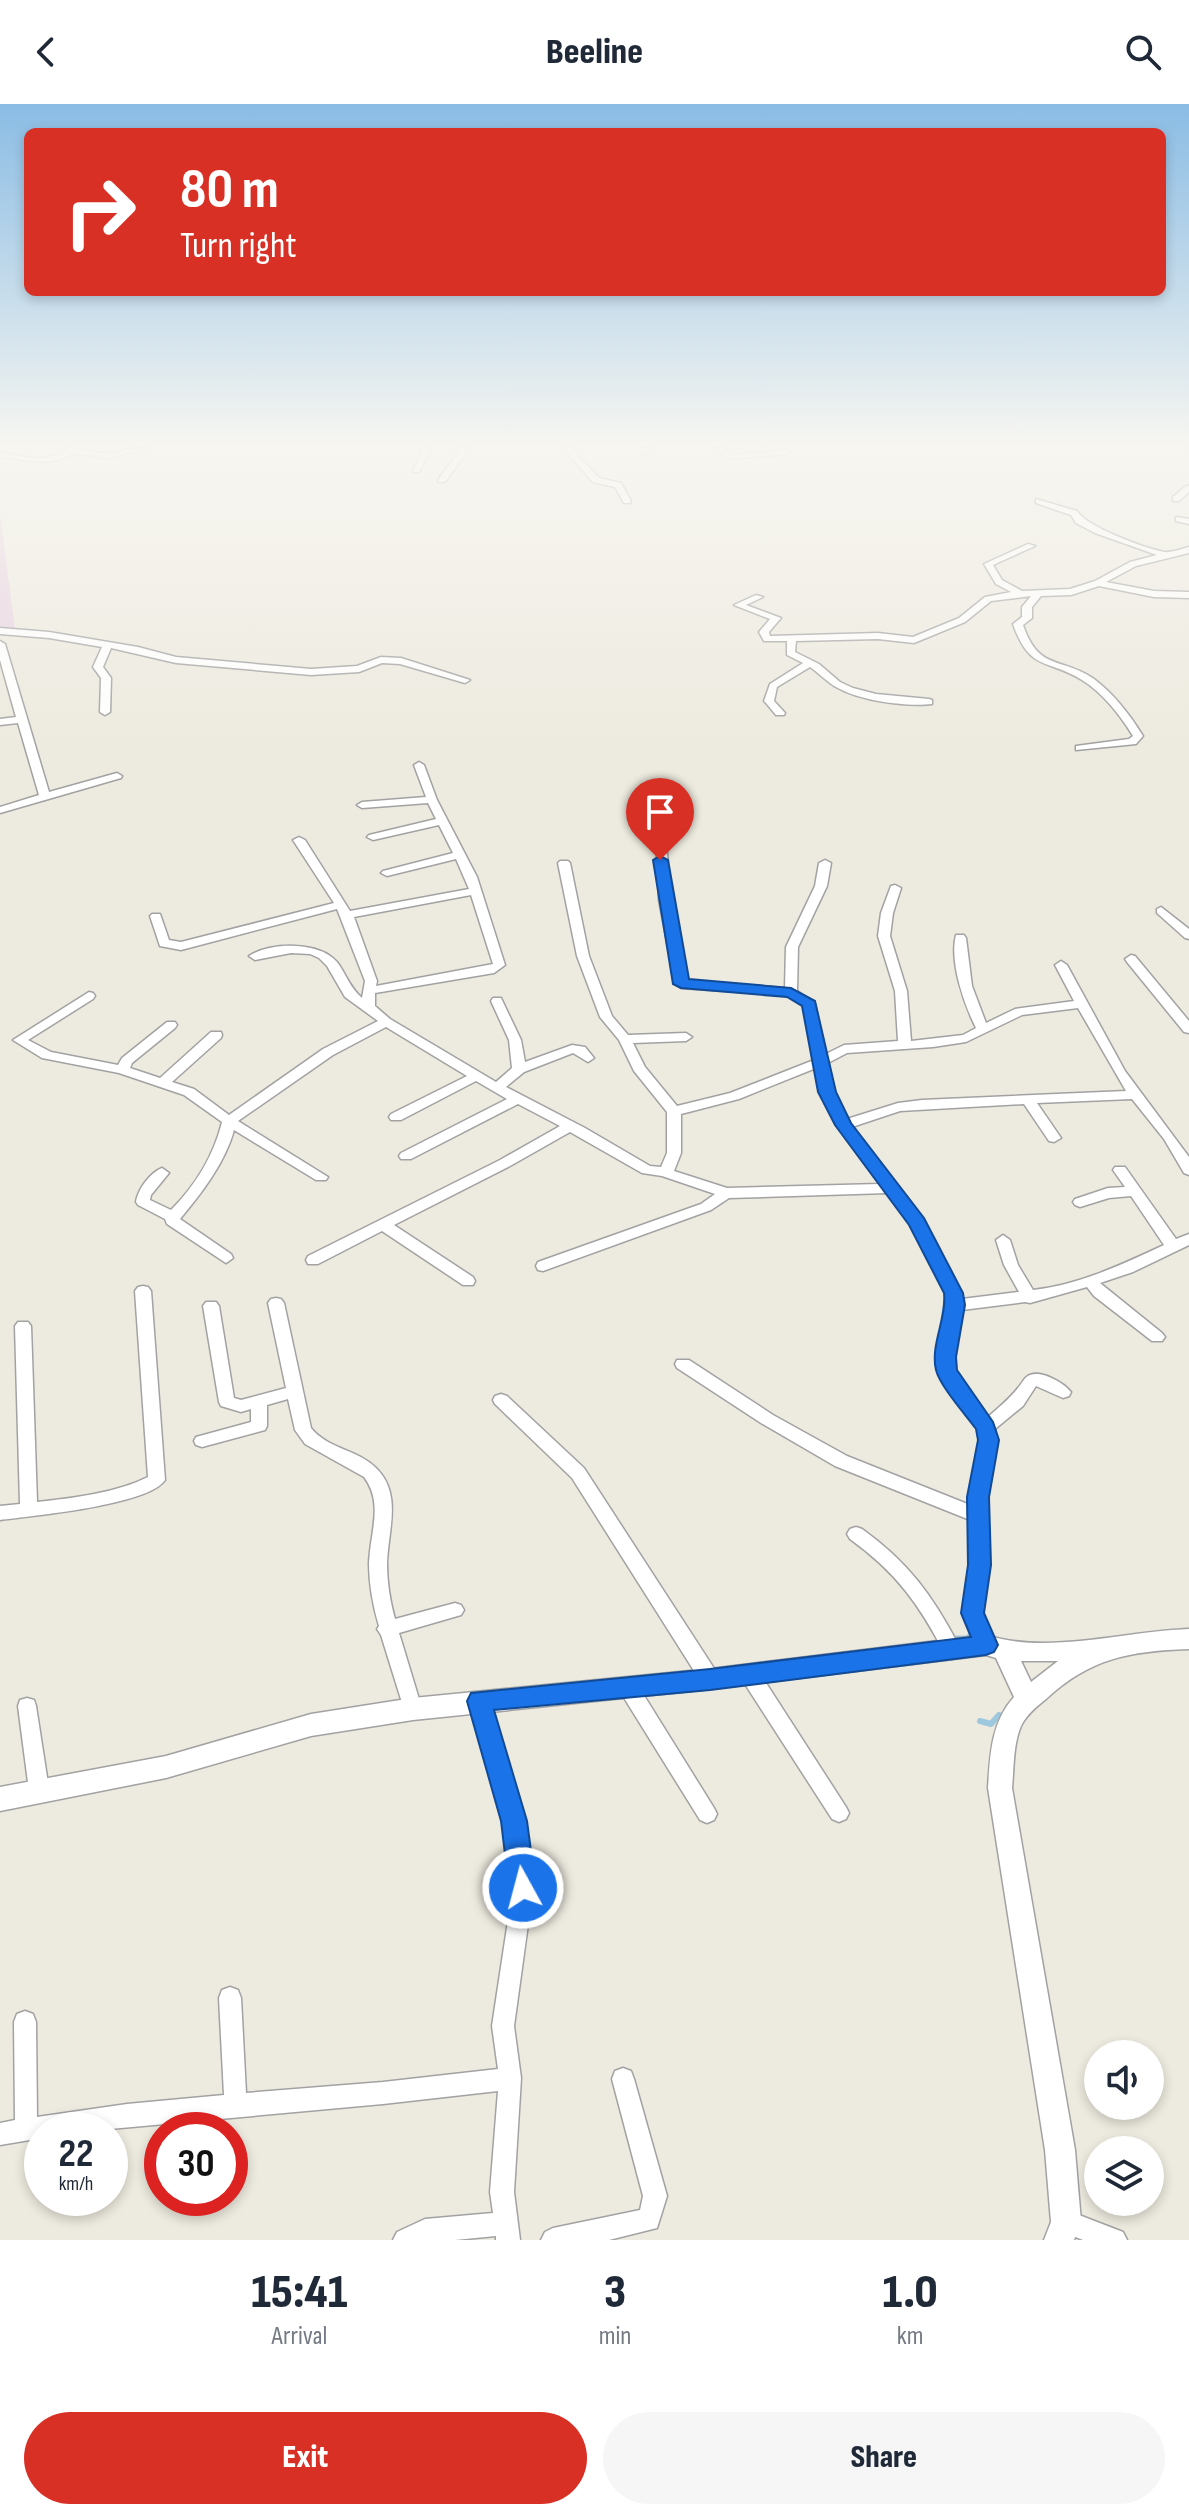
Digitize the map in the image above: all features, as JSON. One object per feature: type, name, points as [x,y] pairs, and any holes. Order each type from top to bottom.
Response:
[{"type":"street","points":[[1021,594],[999,582],[988,564],[1027,548]]},
{"type":"street","points":[[1145,548],[1165,555]]},
{"type":"street","points":[[759,597],[738,605],[776,618],[764,632],[767,639],[878,636],[914,640],[962,620],[988,599],[1021,594],[1060,594],[1098,583],[1133,564],[1189,550]]},
{"type":"street","points":[[1098,583],[1154,594],[1189,595]]},
{"type":"street","points":[[1037,595],[1027,607],[1026,620],[1018,623],[1027,648],[1044,664],[1090,681],[1138,736],[1132,742],[1080,748]]},
{"type":"street","points":[[0,631],[108,645],[176,660],[311,672],[359,669],[381,660],[401,661],[465,680]]},
{"type":"street","points":[[792,637],[790,653],[810,663],[837,684],[875,697],[929,702]]},
{"type":"street","points":[[0,644],[45,798]]},
{"type":"street","points":[[105,712],[106,678],[98,667],[108,645]]},
{"type":"street","points":[[780,713],[769,701],[773,686],[810,663]]},
{"type":"street","points":[[0,693],[14,691]]},
{"type":"street","points":[[0,722],[22,719]]},
{"type":"street","points":[[372,990],[498,967],[471,877],[432,800],[419,765]]},
{"type":"street","points":[[0,810],[117,776]]},
{"type":"street","points":[[362,805],[432,800]]},
{"type":"street","points":[[658,806],[665,900],[681,984],[791,992],[809,1004],[827,1092],[843,1125],[917,1223],[954,1293],[946,1371],[986,1427],[989,1440],[978,1497],[979,1565],[973,1613],[1028,1700]]},
{"type":"street","points":[[373,837],[442,821]]},
{"type":"street","points":[[299,840],[344,910],[371,981],[368,1006]]},
{"type":"street","points":[[387,873],[458,855]]},
{"type":"street","points":[[564,863],[583,956],[606,1017],[625,1039],[639,1068],[674,1111],[674,1153],[669,1168],[664,1172]]},
{"type":"street","points":[[791,992],[792,947],[821,886],[825,863]]},
{"type":"street","points":[[895,888],[884,936],[901,991],[905,1045]]},
{"type":"street","points":[[156,916],[164,943],[181,946],[344,910],[474,891]]},
{"type":"street","points":[[1161,911],[1189,935]]},
{"type":"street","points":[[960,938],[967,996],[983,1030]]},
{"type":"street","points":[[255,956],[296,947],[311,950],[336,969],[351,998],[368,1006],[386,1022],[497,1088],[647,1170],[664,1172],[726,1193],[890,1188]]},
{"type":"street","points":[[1131,959],[1189,1029]]},
{"type":"street","points":[[1061,965],[1134,1095],[1173,1140],[1189,1170]]},
{"type":"street","points":[[89,996],[19,1040],[47,1055],[164,1082],[207,1102],[229,1121],[321,1177]]},
{"type":"street","points":[[497,1001],[515,1040],[519,1069]]},
{"type":"street","points":[[674,1111],[734,1096],[844,1049],[966,1038],[1019,1012],[1082,1004]]},
{"type":"street","points":[[226,1258],[172,1221],[194,1195],[224,1141],[229,1121],[328,1052],[386,1022]]},
{"type":"street","points":[[122,1070],[127,1061],[171,1025]]},
{"type":"street","points":[[164,1082],[216,1035]]},
{"type":"street","points":[[625,1039],[686,1037]]},
{"type":"street","points":[[497,1088],[519,1069],[576,1049],[588,1058]]},
{"type":"street","points":[[396,1117],[476,1076]]},
{"type":"street","points":[[843,1125],[898,1107],[1027,1098],[1089,1099],[1134,1095]]},
{"type":"street","points":[[1027,1098],[1054,1138]]},
{"type":"street","points":[[406,1156],[517,1099]]},
{"type":"street","points":[[313,1260],[505,1163],[570,1126]]},
{"type":"street","points":[[1120,1170],[1172,1245]]},
{"type":"street","points":[[162,1173],[144,1194],[143,1202],[173,1217]]},
{"type":"street","points":[[1080,1202],[1108,1193],[1134,1191]]},
{"type":"street","points":[[543,1266],[706,1207],[726,1193]]},
{"type":"street","points":[[383,1225],[468,1281]]},
{"type":"street","points":[[955,1305],[1030,1298],[1128,1268],[1189,1239]]},
{"type":"street","points":[[1003,1240],[1011,1265],[1030,1298]]},
{"type":"street","points":[[1090,1281],[1099,1292],[1157,1337]]},
{"type":"street","points":[[0,1513],[50,1509],[139,1489],[157,1480],[143,1291]]},
{"type":"street","points":[[276,1303],[303,1430],[311,1443],[359,1465],[375,1478],[381,1492],[384,1509],[378,1565],[386,1629],[413,1709]]},
{"type":"street","points":[[211,1306],[227,1402],[236,1407],[296,1391]]},
{"type":"street","points":[[23,1326],[29,1510]]},
{"type":"street","points":[[683,1364],[767,1419],[841,1461],[978,1516]]},
{"type":"street","points":[[986,1427],[1017,1402],[1032,1380],[1040,1380],[1063,1392]]},
{"type":"street","points":[[501,1400],[578,1473],[710,1679]]},
{"type":"street","points":[[202,1441],[259,1426],[259,1401]]},
{"type":"street","points":[[856,1534],[886,1555],[926,1599],[952,1650]]},
{"type":"street","points":[[386,1629],[455,1610]]},
{"type":"street","points":[[1115,2240],[1062,2231],[1060,2150],[1000,1788],[1007,1732],[1012,1718],[1064,1668],[1098,1651],[1140,1640],[1189,1639]]},
{"type":"street","points":[[0,1799],[166,1767],[311,1725],[413,1709],[750,1675],[952,1650],[1098,1651]]},
{"type":"street","points":[[750,1675],[839,1813]]},
{"type":"street","points":[[628,1687],[707,1814]]},
{"type":"street","points":[[405,2240],[425,2231],[507,2232],[502,2192],[510,2078],[503,2026],[523,1888],[514,1821],[479,1701]]},
{"type":"street","points":[[27,1706],[39,1790]]},
{"type":"street","points":[[230,1998],[236,2104]]},
{"type":"street","points":[[25,2022],[26,2112]]},
{"type":"street","points":[[128,2117],[236,2104],[436,2089],[510,2078]]},
{"type":"street","points":[[553,2240],[649,2220],[655,2196],[623,2079]]},
{"type":"street","points":[[0,2134],[24,2129]]},
{"type":"shaded area","points":[[0,548],[5,548],[15,630],[0,628]]},
{"type":"waterway","points":[[954,1638],[968,1638],[973,1630]]},
{"type":"waterway","points":[[980,1721],[991,1724],[999,1715]]},
{"type":"route","points":[[523,1888],[514,1821],[479,1701],[710,1679],[986,1645],[973,1613],[979,1565],[978,1497],[989,1440],[986,1427],[946,1371],[954,1293],[917,1223],[843,1125],[827,1092],[809,1004],[791,992],[681,984],[660,860]]}]
